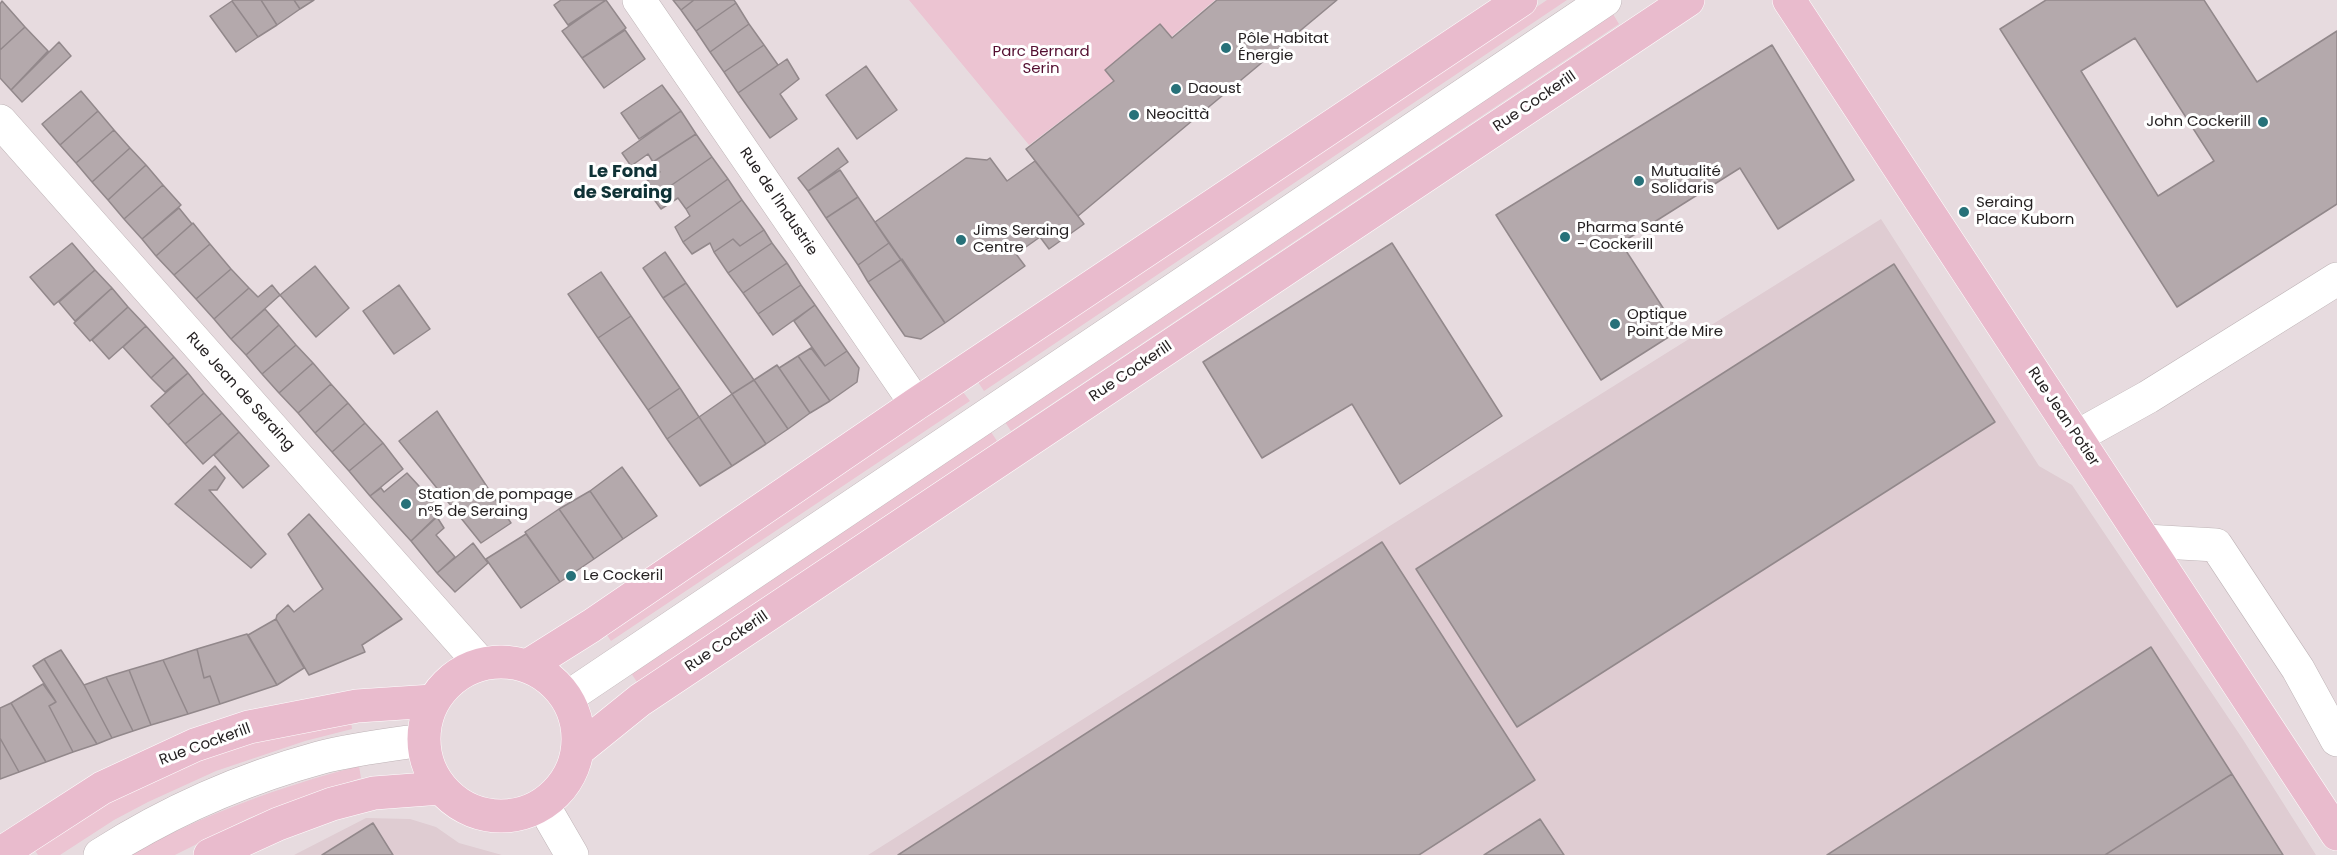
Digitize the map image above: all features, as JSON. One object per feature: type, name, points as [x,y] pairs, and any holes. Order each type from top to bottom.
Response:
[{"type":"main road","points":[[529,665],[591,626],[916,404],[1521,0]]},
{"type":"main road","name":"Rue Cockerill","points":[[578,750],[640,700],[1688,0]]},
{"type":"main road","name":"Rue Jean Potier","points":[[1789,0],[2337,834]]},
{"type":"main road","points":[[505,660],[529,665],[551,678],[568,697],[577,723],[578,750],[572,772],[560,790],[543,805],[517,815],[489,816],[462,806],[441,788],[428,766],[423,740],[426,720],[433,701],[453,677],[480,663],[505,660]]},
{"type":"main road","name":"Rue Cockerill","points":[[0,854],[102,788],[195,745],[249,727],[357,706],[433,701]]},
{"type":"main road","points":[[210,855],[278,824],[332,804],[374,793],[441,788]]},
{"type":"street","name":"Rue de l'Industrie","points":[[639,0],[916,404]]},
{"type":"street","points":[[568,697],[1605,0]]},
{"type":"street","name":"Rue Jean de Seraing","points":[[0,121],[480,663]]},
{"type":"street","points":[[2076,437],[2148,397],[2337,279]]},
{"type":"street","points":[[2145,541],[2216,545],[2298,669],[2337,740]]},
{"type":"street","points":[[100,855],[170,815],[275,772],[319,758],[365,748],[423,740]]},
{"type":"street","points":[[543,805],[572,855]]},
{"type":"shaded area","points":[[1881,219],[2039,466],[2072,485],[2242,738],[2316,855],[868,855],[1308,577]]},
{"type":"shaded area","points":[[366,818],[410,819],[436,827],[459,843],[502,855],[294,855]]},
{"type":"green space","name":"Parc Bernard Serin","points":[[909,0],[1215,0],[1171,37],[1160,24],[1105,70],[1113,81],[1029,145]]},
{"type":"green space","points":[[1547,0],[1567,0],[984,391],[978,382]]},
{"type":"green space","points":[[1613,14],[1619,24],[1011,431],[1005,422]]},
{"type":"green space","points":[[963,392],[970,401],[611,641],[605,632]]},
{"type":"green space","points":[[991,432],[997,441],[637,682],[631,673]]},
{"type":"green space","points":[[351,721],[352,729],[305,741],[216,771],[148,802],[114,820],[60,855],[38,855],[32,846],[61,826],[220,749]]},
{"type":"green space","points":[[359,766],[361,778],[249,818],[175,855],[129,855],[185,827],[241,803]]},
{"type":"building","points":[[233,0],[261,0],[277,25],[258,37]]},
{"type":"building","points":[[261,0],[294,0],[300,9],[277,25]]},
{"type":"building","points":[[294,0],[314,0],[300,9]]},
{"type":"building","points":[[561,0],[606,0],[568,25],[554,5]]},
{"type":"building","points":[[606,0],[626,28],[582,58],[562,31]]},
{"type":"building","points":[[673,0],[694,0],[681,10]]},
{"type":"building","points":[[694,0],[734,0],[736,3],[696,31],[681,10]]},
{"type":"building","name":"Neocittà","points":[[1217,0],[1337,0],[1078,216],[1026,149],[1114,81],[1105,70],[1160,24],[1172,38]]},
{"type":"building","name":"John Cockerill","points":[[2046,0],[2204,0],[2257,82],[2337,31],[2337,204],[2177,307],[2000,29]],"holes":[[[2135,38],[2214,161],[2158,196],[2081,71]]]},
{"type":"building","points":[[2,1],[25,27],[0,50],[0,4]]},
{"type":"building","points":[[232,1],[258,37],[236,52],[210,16]]},
{"type":"building","points":[[736,3],[749,24],[710,52],[696,31]]},
{"type":"building","points":[[749,24],[764,45],[724,72],[710,52]]},
{"type":"building","points":[[25,27],[48,51],[11,90],[0,78],[0,50]]},
{"type":"building","points":[[625,30],[645,59],[604,88],[582,58]]},
{"type":"building","points":[[59,42],[71,56],[22,102],[11,90]]},
{"type":"building","points":[[764,45],[778,65],[738,93],[724,72]]},
{"type":"building","points":[[1772,45],[1854,180],[1778,229],[1740,168],[1621,243],[1678,331],[1601,380],[1496,215]]},
{"type":"building","points":[[787,59],[799,79],[780,94],[797,119],[770,138],[738,93]]},
{"type":"building","points":[[866,66],[897,110],[857,139],[826,95]]},
{"type":"building","points":[[662,85],[681,111],[639,139],[621,113]]},
{"type":"building","points":[[81,91],[98,111],[60,145],[42,124]]},
{"type":"building","points":[[98,111],[114,130],[76,163],[60,145]]},
{"type":"building","points":[[681,111],[696,134],[653,162],[648,154],[631,166],[622,153]]},
{"type":"building","points":[[114,130],[130,148],[92,182],[76,163]]},
{"type":"building","points":[[696,134],[712,157],[653,198],[643,184],[660,172],[653,162]]},
{"type":"building","points":[[130,148],[146,165],[108,200],[92,182]]},
{"type":"building","points":[[838,148],[848,162],[808,191],[798,178]]},
{"type":"building","points":[[712,157],[728,179],[686,209],[678,198],[661,209],[653,198]]},
{"type":"building","name":"Jims Seraing Centre","points":[[966,158],[987,160],[990,158],[1007,181],[1035,161],[1084,224],[1049,249],[1040,237],[1016,254],[1025,266],[945,323],[875,222]]},
{"type":"building","points":[[146,165],[163,185],[124,219],[108,200]]},
{"type":"building","points":[[840,170],[858,197],[826,218],[808,191]]},
{"type":"building","points":[[728,179],[742,200],[683,242],[675,227],[690,216],[686,209]]},
{"type":"building","points":[[163,185],[181,205],[142,239],[124,219]]},
{"type":"building","points":[[858,197],[889,243],[858,265],[826,218]]},
{"type":"building","points":[[742,200],[764,230],[740,246],[733,239],[714,252],[710,243],[692,254],[683,242]]},
{"type":"building","points":[[179,208],[192,224],[156,256],[142,239]]},
{"type":"building","points":[[193,223],[210,244],[174,275],[156,256]]},
{"type":"building","points":[[764,230],[772,243],[728,273],[714,252],[733,239],[740,246]]},
{"type":"building","points":[[72,243],[95,270],[54,305],[30,277]]},
{"type":"building","points":[[772,243],[787,263],[743,293],[728,273]]},
{"type":"building","points":[[889,243],[901,260],[868,282],[858,265]]},
{"type":"building","points":[[1392,243],[1502,416],[1400,484],[1352,404],[1262,458],[1203,362]]},
{"type":"building","points":[[210,244],[231,269],[196,299],[174,275]]},
{"type":"building","points":[[665,252],[686,283],[663,298],[643,268]]},
{"type":"building","points":[[902,259],[945,323],[921,339],[905,336],[868,282]]},
{"type":"building","points":[[787,263],[801,285],[758,314],[743,293]]},
{"type":"building","points":[[1894,264],[1995,422],[1517,727],[1416,569]]},
{"type":"building","points":[[315,266],[349,308],[316,337],[280,295]]},
{"type":"building","points":[[231,269],[249,288],[214,319],[196,299]]},
{"type":"building","points":[[95,270],[112,288],[75,321],[59,302]]},
{"type":"building","points":[[601,272],[631,316],[598,338],[568,294]]},
{"type":"building","points":[[686,283],[754,380],[732,394],[663,298]]},
{"type":"building","points":[[272,285],[280,295],[231,339],[214,319],[249,288],[258,297]]},
{"type":"building","points":[[399,285],[430,329],[394,354],[363,311]]},
{"type":"building","points":[[801,285],[815,305],[773,335],[758,314]]},
{"type":"building","points":[[112,288],[128,307],[90,341],[74,323]]},
{"type":"building","points":[[815,305],[847,351],[825,366],[794,321]]},
{"type":"building","points":[[128,307],[146,326],[109,359],[92,340]]},
{"type":"building","points":[[265,309],[279,325],[246,355],[231,339]]},
{"type":"building","points":[[631,316],[680,388],[648,410],[598,338]]},
{"type":"building","points":[[279,325],[296,345],[262,374],[246,355]]},
{"type":"building","points":[[146,326],[174,357],[151,378],[123,347]]},
{"type":"building","points":[[296,345],[313,363],[279,393],[262,374]]},
{"type":"building","points":[[811,348],[825,366],[847,351],[859,368],[857,382],[830,401],[798,356]]},
{"type":"building","points":[[798,356],[830,401],[810,413],[779,368]]},
{"type":"building","points":[[174,357],[188,373],[165,392],[151,378]]},
{"type":"building","points":[[313,363],[331,384],[298,413],[279,393]]},
{"type":"building","points":[[777,365],[810,413],[788,429],[754,380]]},
{"type":"building","points":[[188,373],[204,393],[168,425],[151,406]]},
{"type":"building","points":[[754,380],[788,429],[766,444],[732,394]]},
{"type":"building","points":[[331,384],[348,403],[315,433],[298,413]]},
{"type":"building","points":[[680,388],[699,417],[667,439],[648,410]]},
{"type":"building","points":[[204,393],[222,413],[185,444],[168,425]]},
{"type":"building","points":[[732,394],[766,444],[732,466],[699,417]]},
{"type":"building","points":[[348,403],[365,423],[332,452],[315,433]]},
{"type":"building","points":[[437,411],[511,523],[481,543],[399,441]]},
{"type":"building","points":[[222,413],[239,432],[203,464],[185,444]]},
{"type":"building","points":[[699,417],[732,466],[700,486],[667,439]]},
{"type":"building","points":[[365,423],[383,443],[349,471],[332,452]]},
{"type":"building","points":[[239,432],[269,466],[243,488],[214,455]]},
{"type":"building","points":[[383,443],[403,469],[370,496],[349,471]]},
{"type":"building","points":[[215,466],[225,478],[217,490],[209,490],[266,554],[251,568],[175,504]]},
{"type":"building","points":[[622,467],[657,516],[623,539],[590,491]]},
{"type":"building","name":"Station de pompage n°5 de Seraing","points":[[407,473],[442,511],[411,541],[370,496],[381,488],[384,492]]},
{"type":"building","points":[[590,491],[623,539],[594,559],[559,509]]},
{"type":"building","points":[[559,509],[594,559],[560,582],[525,532]]},
{"type":"building","points":[[309,514],[402,619],[362,645],[365,652],[309,675],[276,619],[277,615],[288,605],[294,612],[323,589],[288,534]]},
{"type":"building","points":[[437,517],[444,528],[436,535],[455,557],[437,573],[411,541]]},
{"type":"building","points":[[526,534],[560,582],[521,608],[486,559]]},
{"type":"building","points":[[1382,542],[1535,780],[1419,855],[898,855]]},
{"type":"building","points":[[473,543],[488,563],[455,592],[437,573]]},
{"type":"building","points":[[276,619],[304,668],[277,685],[248,635]]},
{"type":"building","points":[[247,634],[277,685],[220,704],[210,676],[204,678],[197,649]]},
{"type":"building","points":[[2151,647],[2232,774],[2105,855],[1827,855]]},
{"type":"building","points":[[197,649],[204,678],[210,676],[220,704],[188,714],[163,660]]},
{"type":"building","points":[[61,650],[84,685],[112,738],[97,744],[44,659]]},
{"type":"building","points":[[44,659],[97,744],[73,752],[49,706],[56,702],[33,666]]},
{"type":"building","points":[[163,660],[188,714],[151,725],[129,670]]},
{"type":"building","points":[[129,670],[151,725],[133,731],[106,677]]},
{"type":"building","points":[[106,677],[133,731],[112,738],[84,685]]},
{"type":"building","points":[[43,684],[56,702],[49,706],[73,752],[46,762],[11,703]]},
{"type":"building","points":[[11,703],[46,762],[19,772],[0,738],[0,708]]},
{"type":"building","points":[[0,738],[19,772],[0,779]]},
{"type":"building","points":[[2232,774],[2283,855],[2105,855]]},
{"type":"building","points":[[1540,819],[1564,855],[1484,855]]},
{"type":"building","points":[[373,823],[393,855],[322,855]]},
{"type":"place","name":"Pôle Habitat Énergie","points":[[1226,48]]},
{"type":"place","name":"Daoust","points":[[1176,89]]},
{"type":"place","name":"Neocittà","points":[[1134,115]]},
{"type":"place","name":"John Cockerill","points":[[2263,122]]},
{"type":"place","name":"Mutualité Solidaris","points":[[1639,181]]},
{"type":"place","name":"Seraing Place Kuborn","points":[[1964,212]]},
{"type":"place","name":"Pharma Santé - Cockerill","points":[[1565,237]]},
{"type":"place","name":"Jims Seraing Centre","points":[[961,240]]},
{"type":"place","name":"Optique Point de Mire","points":[[1615,324]]},
{"type":"place","name":"Station de pompage n°5 de Seraing","points":[[406,504]]},
{"type":"place","name":"Le Cockeril","points":[[571,576]]},
{"type":"district","name":"Le Fond de Seraing","points":[[623,182]]}]
